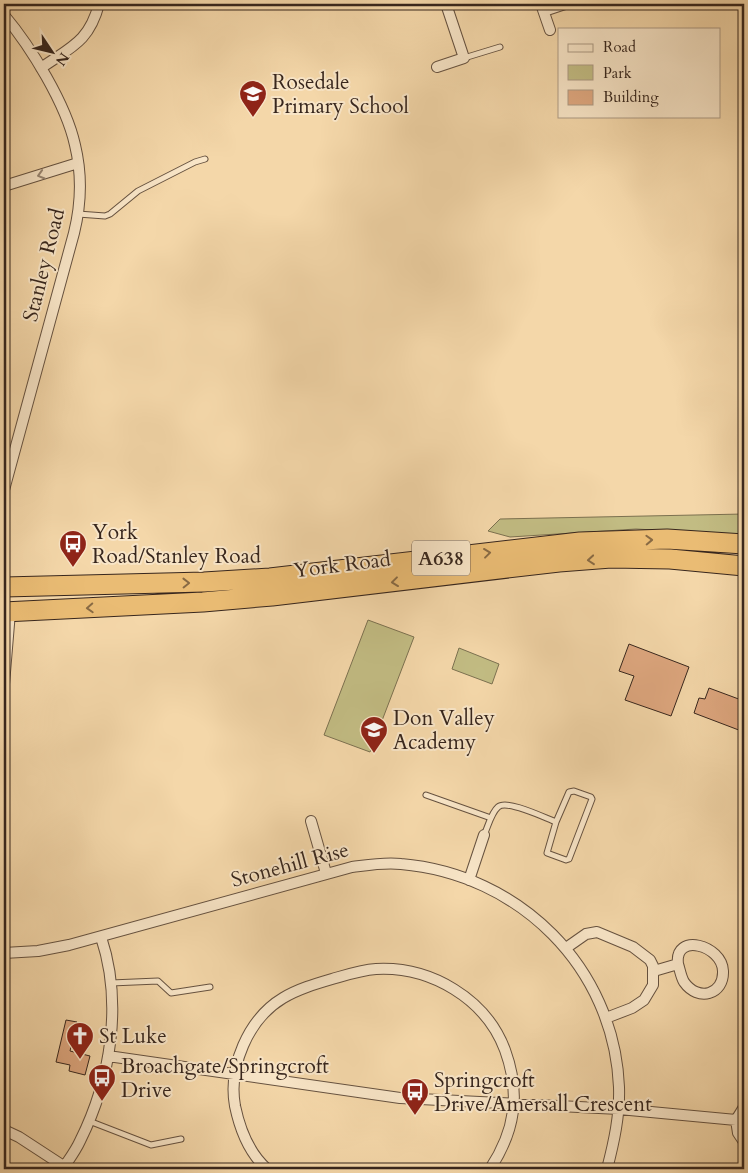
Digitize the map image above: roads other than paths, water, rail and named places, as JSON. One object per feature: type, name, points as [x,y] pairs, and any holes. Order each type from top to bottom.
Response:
[{"type":"highway","name":"York Road","points":[[4,587],[204,582],[270,578],[580,542],[667,539],[744,544]]},
{"type":"highway","name":"York Road","points":[[6,610],[203,602],[272,596],[559,562],[611,558],[670,559],[744,566]]},
{"type":"street","points":[[41,68],[81,41],[95,19],[99,4]]},
{"type":"street","points":[[437,67],[464,58],[446,4]]},
{"type":"street","points":[[550,30],[542,7],[564,4]]},
{"type":"street","name":"Stanley Road","points":[[4,15],[25,42],[41,68],[65,115],[75,144],[80,193],[74,233],[4,490]]},
{"type":"street","points":[[4,186],[78,163]]},
{"type":"street","points":[[4,684],[6,610]]},
{"type":"street","points":[[311,821],[326,873]]},
{"type":"street","points":[[469,880],[484,835]]},
{"type":"street","name":"Stonehill Rise","points":[[4,953],[38,951],[69,946],[352,867],[399,863],[444,871],[487,888],[520,907],[542,923],[566,948],[594,990],[606,1018],[618,1073],[619,1109],[616,1132],[607,1169]]},
{"type":"street","points":[[566,948],[586,934],[597,932],[634,947],[650,960],[654,971],[653,985],[644,1000],[632,1008],[606,1018]]},
{"type":"street","points":[[4,1130],[66,1168],[80,1141],[102,1084],[112,1037],[107,954],[101,937]]},
{"type":"street","points":[[689,944],[696,944],[713,952],[721,961],[723,977],[713,992],[708,995],[700,995],[684,982],[678,964],[677,957],[680,950],[689,944]]},
{"type":"street","points":[[654,971],[678,964]]},
{"type":"street","points":[[267,1169],[251,1149],[242,1132],[233,1097],[235,1074],[240,1053],[247,1037],[258,1020],[282,999],[309,986],[355,972],[374,969],[401,970],[437,980],[469,999],[492,1025],[504,1049],[512,1075],[513,1104],[509,1133],[504,1147],[490,1169]]},
{"type":"street","points":[[108,1056],[400,1098],[619,1109],[736,1120]]},
{"type":"street","points":[[744,1106],[736,1120],[738,1133],[744,1142]]},
{"type":"lane","points":[[464,58],[500,47]]},
{"type":"lane","points":[[77,214],[105,216],[110,214],[138,191],[195,162],[205,159]]},
{"type":"lane","points":[[574,791],[591,797],[592,799],[569,859],[566,860],[547,853],[556,822],[569,792],[574,791]]},
{"type":"lane","points":[[426,795],[492,818]]},
{"type":"lane","points":[[484,835],[495,809],[500,805],[510,804],[556,822]]},
{"type":"lane","points":[[110,983],[158,981],[171,993],[210,987]]},
{"type":"lane","points":[[88,1121],[151,1145],[181,1139]]},
{"type":"place","name":"Rosedale Primary School","points":[[253,118]]},
{"type":"place","name":"York Road/Stanley Road","points":[[73,568]]},
{"type":"place","name":"Don Valley Academy","points":[[374,754]]},
{"type":"place","name":"St Luke","points":[[80,1060]]},
{"type":"place","name":"Broachgate/Springcroft Drive","points":[[102,1102]]},
{"type":"place","name":"Springcroft Drive/Amersall Crescent","points":[[415,1116]]}]
